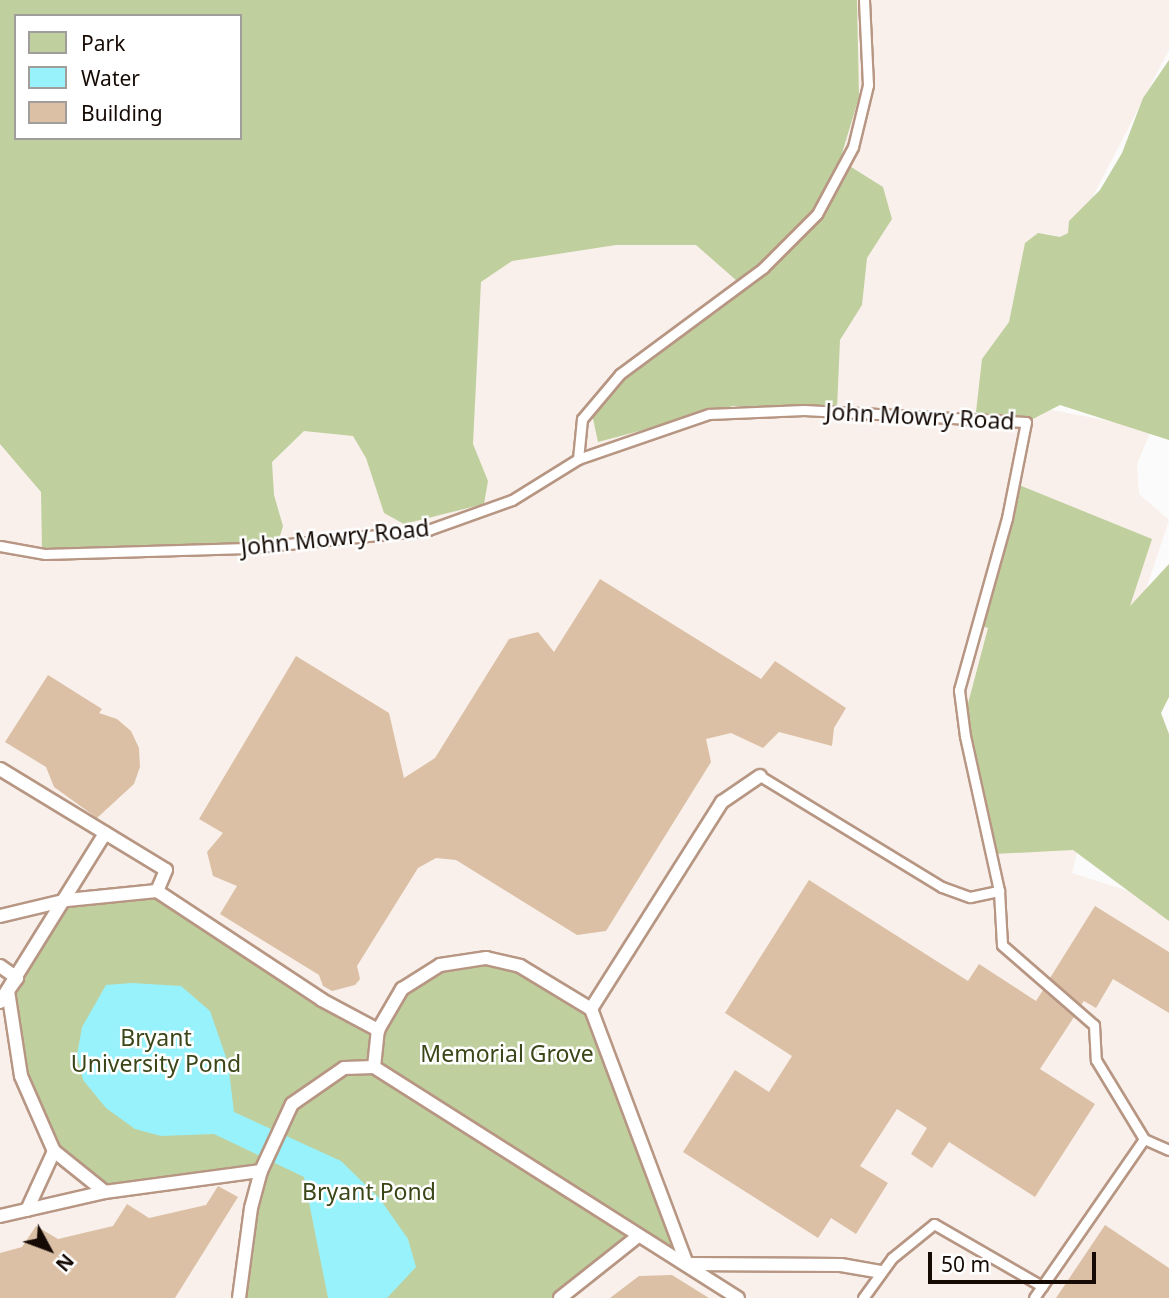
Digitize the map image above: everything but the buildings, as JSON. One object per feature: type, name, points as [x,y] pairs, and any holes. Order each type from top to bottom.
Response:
[{"type":"street","points":[[0,769],[166,870],[157,891]]},
{"type":"street","points":[[591,1009],[722,802],[760,776]]},
{"type":"street","points":[[0,1002],[67,900],[105,833]]},
{"type":"street","points":[[0,916],[67,900],[157,891],[322,1000],[378,1030]]},
{"type":"street","points":[[374,1067],[378,1030],[402,989],[440,965],[486,958],[520,966],[591,1009],[687,1264]]},
{"type":"street","points":[[0,966],[17,978]]},
{"type":"street","points":[[8,991],[20,1076],[54,1151],[106,1192]]},
{"type":"street","points":[[239,1298],[251,1208],[261,1171],[292,1104],[344,1068],[374,1067],[548,1174],[637,1237],[687,1264],[738,1298]]},
{"type":"street","points":[[27,1210],[54,1151]]},
{"type":"street","points":[[0,1216],[106,1192],[261,1171]]},
{"type":"street","points":[[560,1298],[637,1237]]},
{"type":"street","points":[[687,1264],[841,1265],[880,1272]]},
{"type":"lane","points":[[578,459],[582,419],[620,374],[763,268],[817,214],[853,146],[868,85],[864,0]]},
{"type":"lane","name":"John Mowry Road","points":[[0,546],[45,554],[248,548],[428,530],[512,500],[578,459],[709,414],[804,410],[1026,422],[1007,517],[958,690],[999,891],[1002,945],[1094,1025],[1096,1060],[1144,1139]]},
{"type":"lane","points":[[760,776],[942,887],[970,897],[999,891]]},
{"type":"lane","points":[[1034,1298],[1144,1139],[1169,1150]]},
{"type":"lane","points":[[863,1298],[880,1272],[934,1224],[1042,1286]]},
{"type":"shaded area","points":[[0,0],[1169,0],[1169,50],[988,398],[1152,429],[1137,464],[1139,494],[1169,520],[1126,650],[1072,873],[1169,904],[1169,1298],[0,1298]]},
{"type":"green space","points":[[0,0],[857,0],[859,97],[840,160],[883,187],[892,219],[867,258],[862,305],[840,340],[837,409],[733,406],[598,442],[592,414],[638,365],[717,312],[737,281],[696,245],[616,245],[512,261],[481,282],[473,444],[488,481],[484,504],[404,524],[384,513],[366,458],[353,436],[304,431],[272,462],[274,495],[283,526],[277,546],[197,544],[42,552],[41,492],[0,444]]},
{"type":"green space","points":[[1169,60],[1169,440],[1060,405],[1023,424],[981,415],[976,412],[982,359],[1009,322],[1025,243],[1038,233],[1060,237],[1068,233],[1069,221],[1100,190],[1122,153],[1143,98]]},
{"type":"green space","points":[[1014,483],[1152,539],[1130,606],[1169,564],[1169,697],[1161,713],[1169,734],[1169,921],[1073,850],[994,854],[966,711],[988,628],[974,624]]},
{"type":"green space","points":[[157,891],[378,1030],[375,1063],[402,988],[440,965],[486,958],[520,966],[591,1009],[687,1264],[637,1237],[560,1298],[239,1298],[261,1171],[105,1192],[54,1151],[21,1076],[8,991],[67,900]]},
{"type":"water","points":[[132,983],[181,986],[210,1011],[228,1063],[234,1112],[341,1161],[380,1199],[408,1239],[416,1267],[387,1298],[328,1298],[304,1177],[214,1134],[161,1136],[135,1129],[106,1108],[83,1080],[77,1055],[82,1027],[106,985]]},
{"type":"park label","name":"Bryant University Pond","points":[[156,1050]]},
{"type":"park label","name":"Memorial Grove","points":[[507,1053]]},
{"type":"park label","name":"Bryant Pond","points":[[369,1191]]}]
